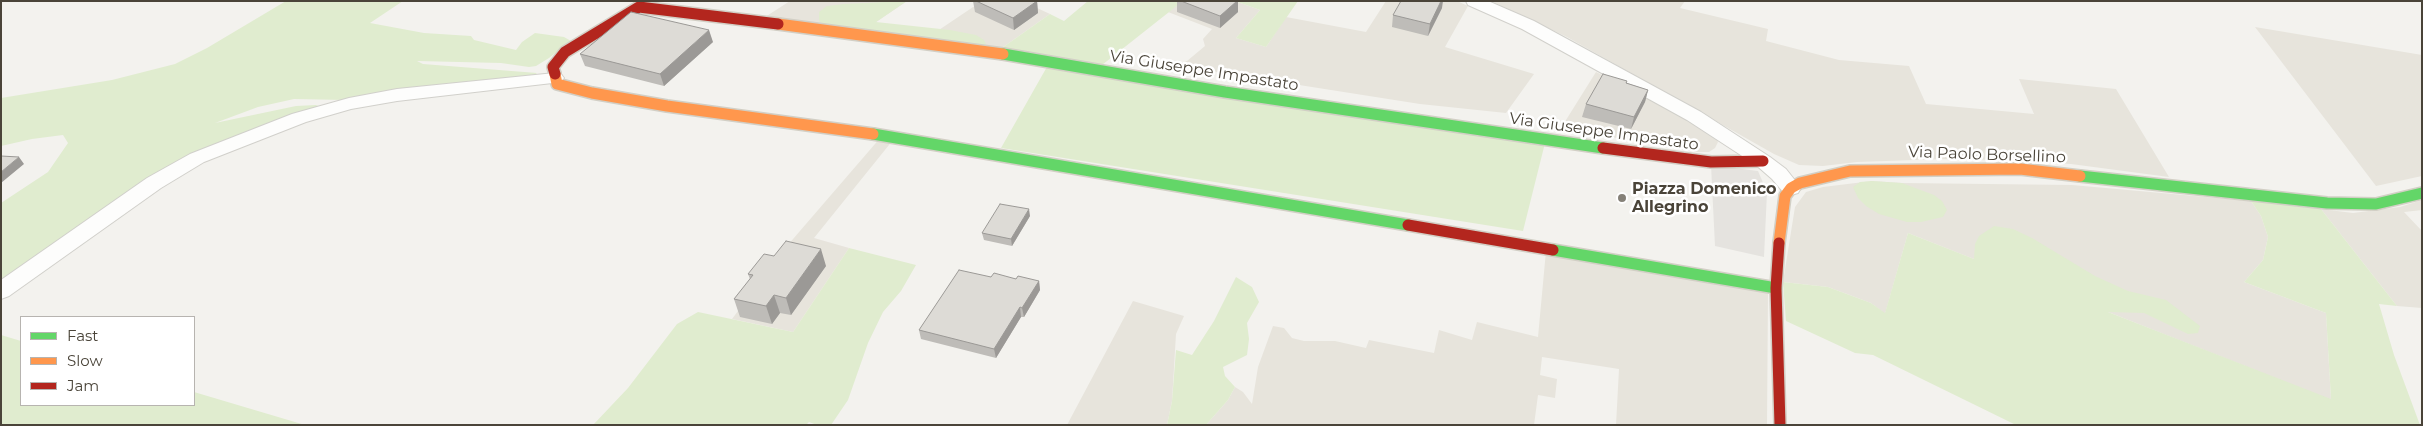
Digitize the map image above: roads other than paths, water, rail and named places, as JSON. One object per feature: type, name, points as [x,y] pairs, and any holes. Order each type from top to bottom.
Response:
[{"type":"street","points":[[1474,1],[1528,25],[1606,66],[1694,116],[1763,161],[1779,174],[1791,188],[1785,196],[1782,206],[1776,288],[1780,425]]},
{"type":"street","name":"Via Giuseppe Impastato","points":[[555,78],[553,67],[566,52],[639,7],[974,50],[1225,92],[1563,144],[1711,162],[1763,161]]},
{"type":"street","points":[[1,291],[154,183],[197,158],[299,118],[349,104],[396,96],[555,78],[557,84],[592,93],[648,103],[926,142],[1776,288]]},
{"type":"street","name":"Via Paolo Borsellino","points":[[1791,188],[1821,177],[1850,171],[1955,169],[2020,170],[2093,176],[2326,203],[2376,204],[2422,193]]},
{"type":"place","name":"Piazza Domenico Allegrino","points":[[1622,198]]}]
